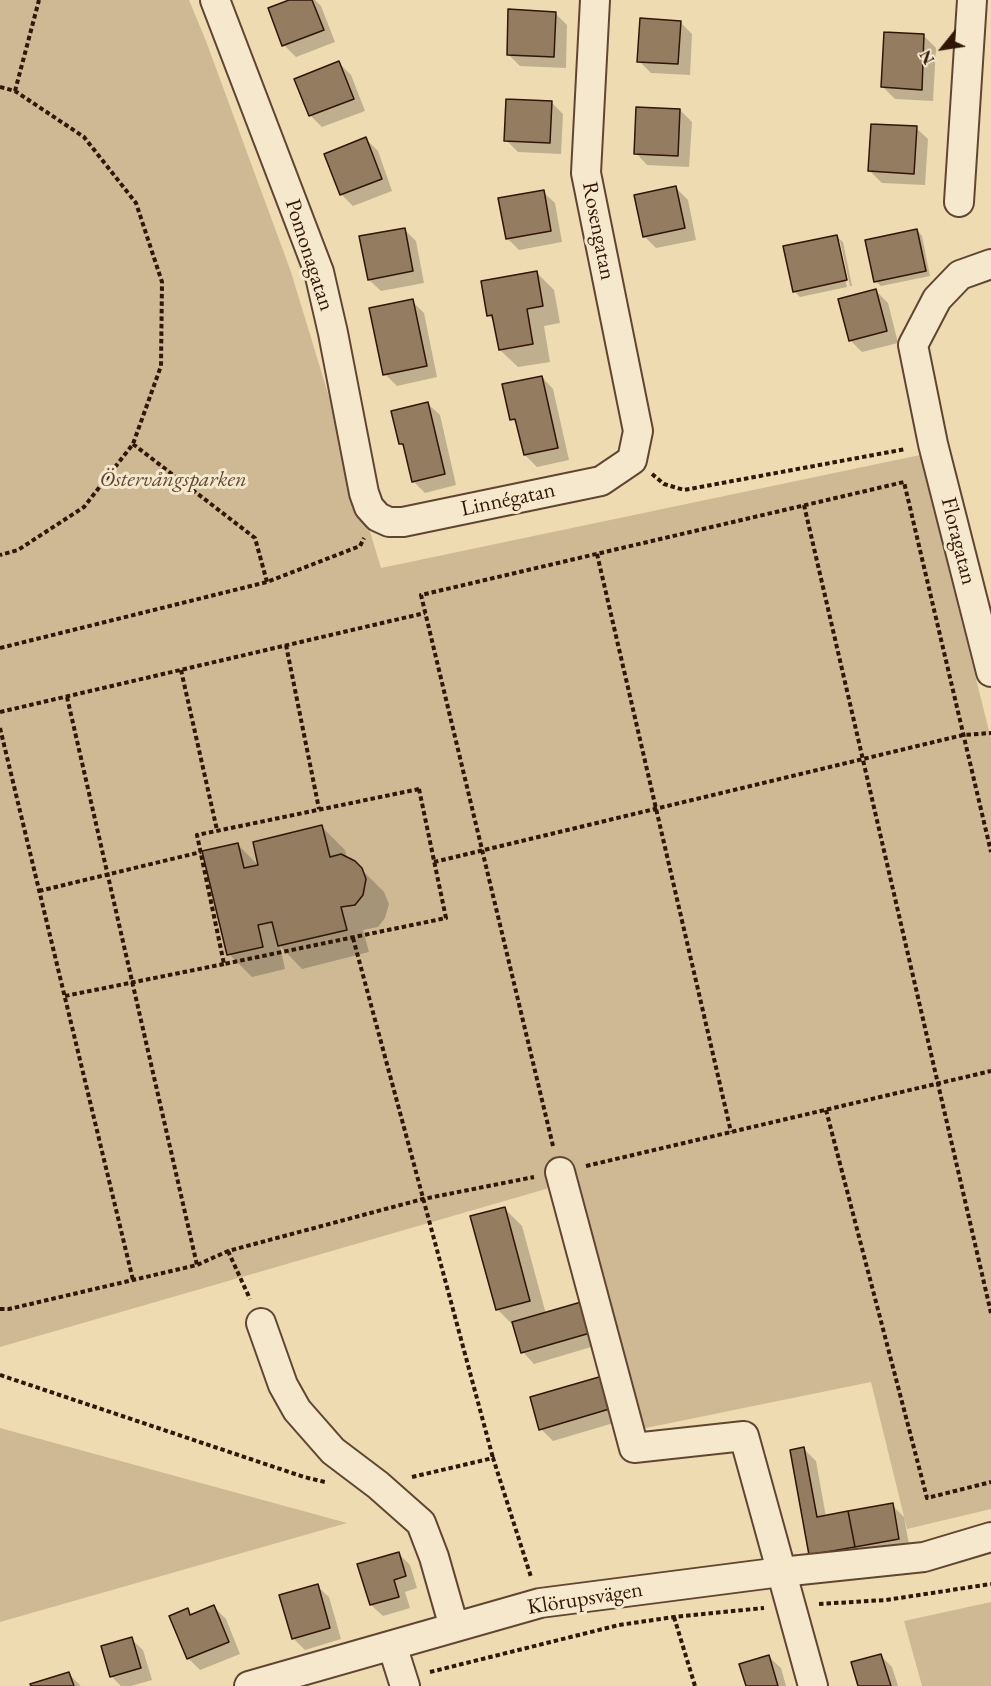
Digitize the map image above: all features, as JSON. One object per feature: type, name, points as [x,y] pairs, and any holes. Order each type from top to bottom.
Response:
[{"type":"street","name":"Pomonagatan","points":[[215,0],[319,272],[364,493],[369,507],[378,517]]},
{"type":"street","name":"Rosengatan","points":[[595,0],[586,173],[638,431],[632,459]]},
{"type":"street","points":[[959,202],[972,0]]},
{"type":"street","name":"Floragatan","points":[[991,264],[960,275],[944,291],[937,299],[913,345],[933,444],[991,672]]},
{"type":"street","name":"Linnégatan","points":[[378,517],[389,522],[403,522],[601,481],[632,459]]},
{"type":"street","points":[[560,1172],[634,1448],[744,1436],[813,1686]]},
{"type":"street","points":[[261,1323],[283,1385],[297,1410],[333,1451],[378,1485],[421,1523],[434,1557],[454,1627]]},
{"type":"street","name":"Klörupsvägen","points":[[249,1686],[540,1604],[781,1572],[924,1557],[991,1537]]},
{"type":"street","points":[[392,1644],[404,1683]]},
{"type":"path","points":[[15,91],[39,0]]},
{"type":"path","points":[[0,87],[15,91],[84,137],[136,203],[162,282],[161,366],[133,444],[84,507],[18,550],[0,555]]},
{"type":"path","points":[[133,444],[255,538],[267,582]]},
{"type":"path","points":[[632,459],[664,484],[684,490],[933,444]]},
{"type":"path","points":[[560,1172],[421,595],[904,482],[991,852]]},
{"type":"path","points":[[804,506],[991,1312]]},
{"type":"path","points":[[0,648],[267,582],[360,546],[378,517]]},
{"type":"path","points":[[597,554],[731,1132]]},
{"type":"path","points":[[0,712],[425,613]]},
{"type":"path","points":[[286,645],[319,810]]},
{"type":"path","points":[[181,670],[217,830]]},
{"type":"path","points":[[67,696],[197,1265]]},
{"type":"path","points":[[0,728],[133,1280]]},
{"type":"path","points":[[435,862],[863,761],[963,735],[991,733]]},
{"type":"path","points":[[65,996],[132,982],[224,964],[353,938],[446,918],[419,789],[197,835],[224,964]]},
{"type":"path","points":[[39,891],[201,852]]},
{"type":"path","points":[[353,938],[493,1458]]},
{"type":"path","points":[[0,1309],[9,1309],[197,1265],[228,1251],[423,1199],[560,1172],[991,1071]]},
{"type":"path","points":[[826,1110],[927,1498],[991,1482]]},
{"type":"path","points":[[228,1251],[261,1323]]},
{"type":"path","points":[[404,1683],[619,1625],[674,1617],[791,1606],[886,1600],[991,1584]]},
{"type":"path","points":[[674,1617],[695,1686]]},
{"type":"green space","name":"Östervångsparken","points":[[0,0],[189,0],[291,272],[381,568],[920,455],[991,739],[991,1509],[907,1529],[871,1382],[636,1430],[577,1180],[0,1347]]},
{"type":"green space","points":[[0,1428],[347,1523],[0,1622]]},
{"type":"green space","points":[[991,1602],[991,1686],[922,1686],[904,1621]]},
{"type":"building","points":[[289,0],[312,0],[324,30],[282,46],[268,8]]},
{"type":"building","points":[[508,9],[556,12],[554,57],[507,55]]},
{"type":"building","points":[[640,18],[681,21],[678,64],[637,62]]},
{"type":"building","points":[[884,32],[924,34],[922,90],[881,87]]},
{"type":"building","points":[[339,61],[354,99],[309,116],[294,79]]},
{"type":"building","points":[[506,99],[552,101],[550,143],[504,141]]},
{"type":"building","points":[[636,107],[680,109],[678,156],[634,154]]},
{"type":"building","points":[[871,124],[917,126],[914,174],[868,171]]},
{"type":"building","points":[[366,137],[382,179],[340,195],[324,154]]},
{"type":"building","points":[[676,186],[685,228],[643,237],[634,195]]},
{"type":"building","points":[[544,190],[551,231],[506,239],[498,198]]},
{"type":"building","points":[[405,228],[413,271],[368,280],[359,236]]},
{"type":"building","points":[[917,229],[926,271],[874,282],[865,240]]},
{"type":"building","points":[[837,235],[847,280],[793,292],[783,246]]},
{"type":"building","points":[[537,271],[543,306],[527,309],[533,344],[499,350],[492,315],[487,316],[481,281]]},
{"type":"building","points":[[876,289],[887,331],[849,341],[838,299]]},
{"type":"building","points":[[413,299],[427,366],[383,375],[369,308]]},
{"type":"building","points":[[542,376],[558,448],[524,455],[515,419],[510,420],[502,384]]},
{"type":"building","points":[[428,402],[445,474],[412,482],[403,444],[399,444],[391,411]]},
{"type":"building","points":[[322,825],[330,857],[341,854],[355,861],[362,868],[366,879],[363,895],[355,905],[341,907],[347,930],[278,946],[272,922],[258,925],[263,947],[227,955],[202,851],[238,843],[244,868],[258,865],[253,842]]},
{"type":"building","points":[[505,1207],[530,1301],[496,1310],[470,1216]]},
{"type":"building","points":[[588,1300],[597,1331],[521,1353],[512,1322]]},
{"type":"building","points":[[606,1375],[616,1407],[539,1430],[530,1397]]},
{"type":"building","points":[[804,1447],[817,1517],[848,1511],[855,1547],[809,1555],[790,1450]]},
{"type":"building","points":[[893,1503],[899,1539],[855,1547],[848,1511]]},
{"type":"building","points":[[399,1552],[406,1576],[394,1580],[399,1597],[370,1605],[357,1564]]},
{"type":"building","points":[[318,1584],[330,1628],[292,1639],[279,1595]]},
{"type":"building","points":[[214,1605],[229,1642],[187,1659],[169,1616],[188,1608],[190,1615]]},
{"type":"building","points":[[132,1637],[141,1668],[110,1677],[101,1646]]},
{"type":"building","points":[[881,1654],[891,1686],[858,1686],[851,1662]]},
{"type":"building","points":[[769,1655],[778,1686],[746,1686],[739,1664]]},
{"type":"building","points":[[69,1672],[74,1686],[31,1686],[30,1684]]}]
